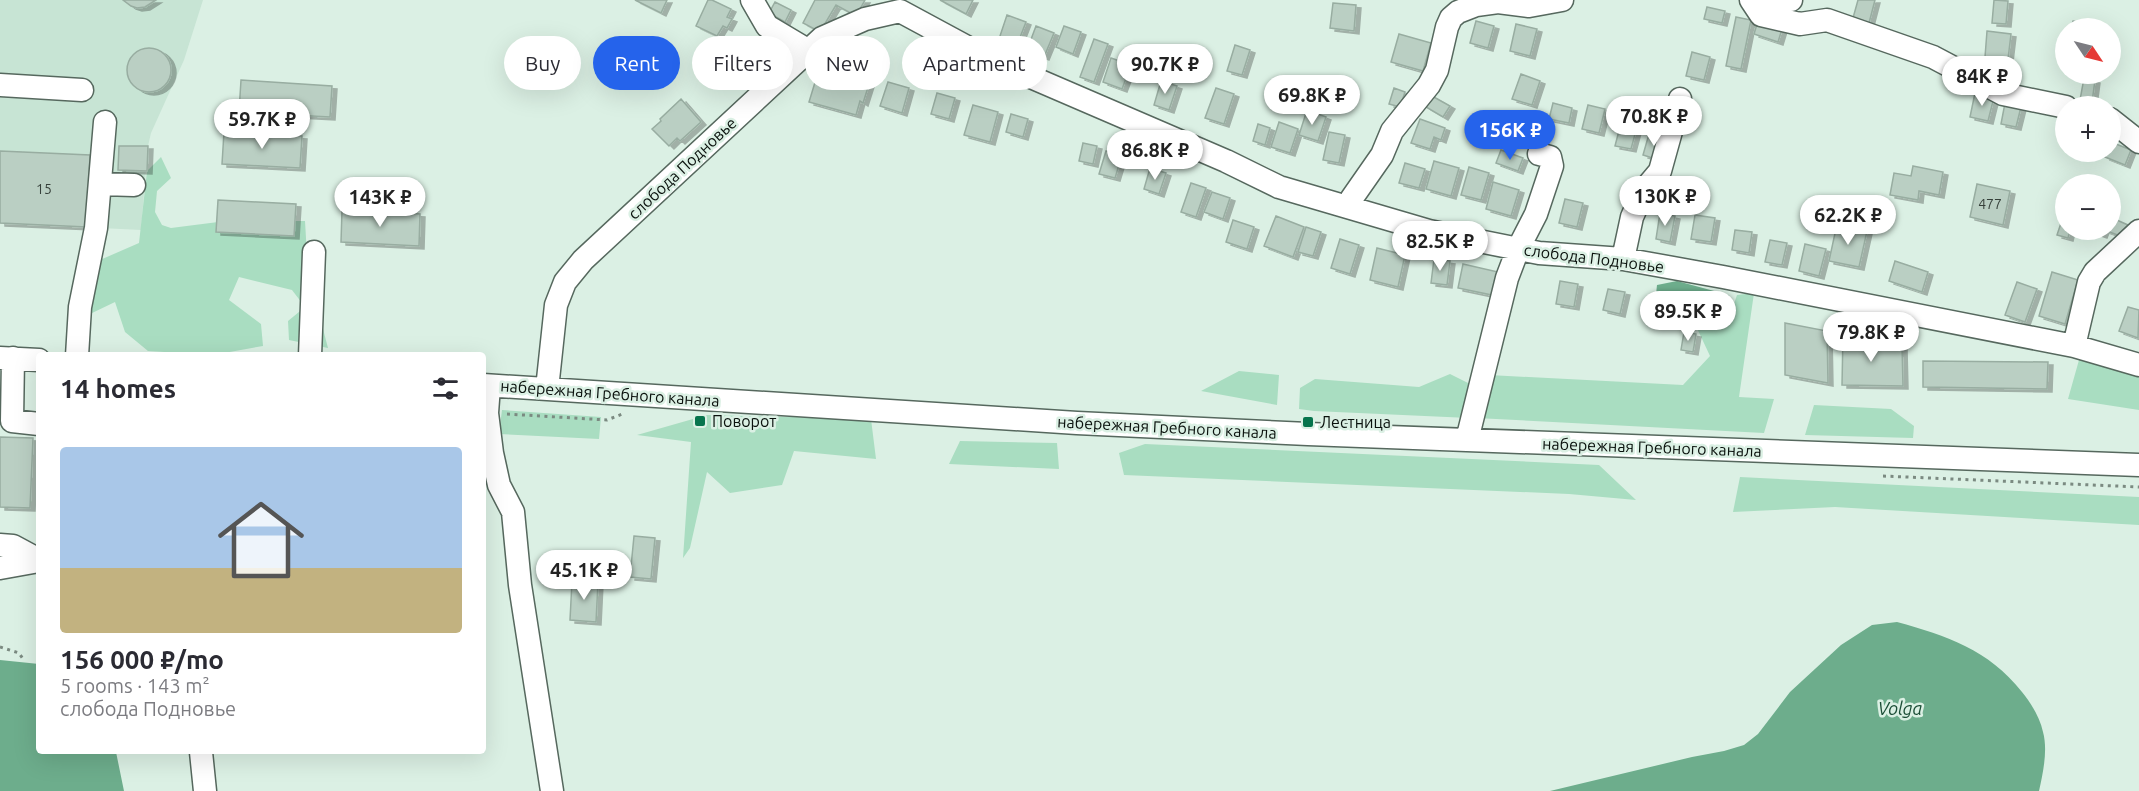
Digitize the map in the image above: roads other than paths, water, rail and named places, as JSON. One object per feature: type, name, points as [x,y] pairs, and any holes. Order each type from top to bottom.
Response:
[{"type":"street","points":[[752,0],[767,26],[805,49]]},
{"type":"street","points":[[1349,207],[1352,198],[1382,155],[1392,131],[1429,85],[1437,70],[1447,27],[1446,9],[1458,12],[1476,5],[1498,2],[1529,6],[1562,0]]},
{"type":"street","points":[[1751,0],[1761,15],[1800,24],[1827,20],[1933,57],[2003,94],[2055,105]]},
{"type":"street","points":[[1769,0],[1791,0]]},
{"type":"street","name":"слобода Подновье","points":[[828,36],[899,6],[989,59],[1226,161],[1279,187],[1429,231],[1539,253],[1623,259],[1734,279],[2074,346],[2139,365]]},
{"type":"street","name":"слобода Подновье","points":[[547,389],[556,305],[565,282],[583,260],[805,55]]},
{"type":"street","points":[[0,85],[82,90]]},
{"type":"street","points":[[1623,259],[1632,217],[1644,190],[1660,171],[1680,99]]},
{"type":"street","points":[[77,352],[80,307],[96,228],[105,122]]},
{"type":"street","points":[[2121,128],[2139,142]]},
{"type":"street","points":[[1467,440],[1507,278],[1518,249],[1536,214],[1552,166],[1550,157],[1539,154]]},
{"type":"street","points":[[101,184],[134,185]]},
{"type":"street","points":[[2074,346],[2089,282],[2095,272],[2139,231]]},
{"type":"street","points":[[310,352],[314,252]]},
{"type":"street","points":[[36,360],[6,358],[12,421],[36,424]]},
{"type":"street","points":[[486,386],[492,453],[491,486],[513,512],[520,585],[552,791]]},
{"type":"street","name":"набережная Гребного канала","points":[[486,386],[1077,423],[2139,465]]},
{"type":"street","points":[[0,545],[13,546],[36,559]]},
{"type":"street","points":[[0,568],[36,562]]},
{"type":"street","points":[[201,754],[205,791]]},
{"type":"water","points":[[1677,281],[1729,295],[1730,301],[1725,323],[1660,318],[1654,313],[1657,285]]},
{"type":"water","name":"Volga","points":[[1897,622],[1966,646],[1995,665],[2022,692],[2042,727],[2045,746],[2039,791],[1550,791],[1744,745],[1758,734],[1790,692],[1841,645],[1872,625]]},
{"type":"water","points":[[0,660],[36,664],[36,754],[116,754],[124,791],[0,791]]},
{"type":"place","name":"Поворот","points":[[700,421]]},
{"type":"place","name":"Лестница","points":[[1308,422]]}]
